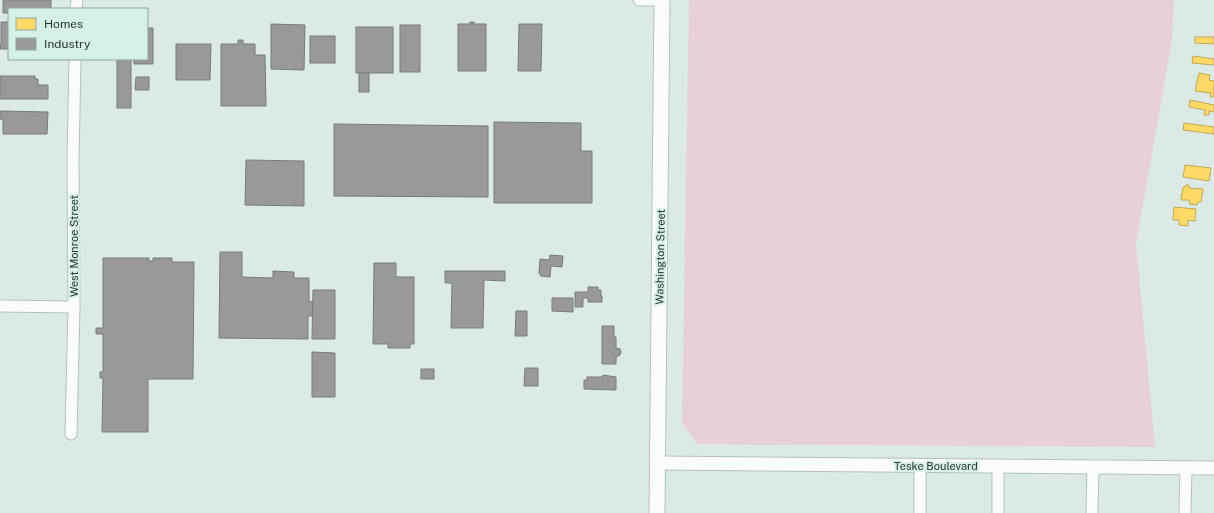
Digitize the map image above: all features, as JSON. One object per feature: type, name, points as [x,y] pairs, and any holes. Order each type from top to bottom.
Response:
[{"type":"main road","name":"Washington Street","points":[[657,513],[662,0]]},
{"type":"street","points":[[639,0],[662,0]]},
{"type":"street","name":"West Monroe Street","points":[[71,434],[74,307],[73,160],[75,60]]},
{"type":"street","points":[[0,306],[74,307]]},
{"type":"street","name":"Teske Boulevard","points":[[658,463],[1214,468]]},
{"type":"street","points":[[920,466],[920,513]]},
{"type":"street","points":[[998,466],[998,513]]},
{"type":"street","points":[[1092,513],[1093,467]]},
{"type":"street","points":[[1185,513],[1186,468]]},
{"type":"shaded area","points":[[689,0],[1174,0],[1172,40],[1136,244],[1155,447],[697,444],[682,423]]},
{"type":"building: Homes","points":[[1195,37],[1214,37],[1214,44],[1195,43]]},
{"type":"building: Homes","points":[[1193,56],[1214,59],[1214,65],[1192,63]]},
{"type":"building: Homes","points":[[1199,73],[1210,75],[1209,80],[1214,81],[1214,97],[1210,97],[1211,93],[1195,91]]},
{"type":"building: Homes","points":[[1190,100],[1214,105],[1214,112],[1209,111],[1209,115],[1204,115],[1205,110],[1189,107]]},
{"type":"building: Homes","points":[[1184,123],[1214,127],[1214,134],[1183,130]]},
{"type":"building: Homes","points":[[1185,165],[1211,168],[1209,181],[1183,177]]},
{"type":"building: Homes","points":[[1189,185],[1189,188],[1203,189],[1201,202],[1198,202],[1197,205],[1190,204],[1189,200],[1181,200],[1183,187]]},
{"type":"building: Homes","points":[[1174,207],[1196,209],[1195,221],[1188,220],[1188,226],[1179,225],[1179,220],[1173,220]]},
{"type":"building: Industry","points":[[3,0],[51,0],[51,8],[8,8],[8,13],[3,13]]},
{"type":"building: Industry","points":[[1,22],[8,22],[8,49],[0,49]]},
{"type":"building: Industry","points":[[470,22],[474,22],[474,24],[486,24],[486,71],[458,71],[458,24],[470,24]]},
{"type":"building: Industry","points":[[271,24],[305,25],[304,70],[271,69]]},
{"type":"building: Industry","points":[[519,24],[542,24],[541,71],[518,71]]},
{"type":"building: Industry","points":[[400,25],[420,25],[420,72],[400,72]]},
{"type":"building: Industry","points":[[356,27],[393,27],[393,73],[356,73]]},
{"type":"building: Industry","points":[[148,28],[153,28],[153,64],[134,64],[134,60],[148,60]]},
{"type":"building: Industry","points":[[310,36],[335,36],[335,63],[310,63]]},
{"type":"building: Industry","points":[[238,40],[243,40],[243,44],[255,44],[255,55],[265,55],[266,106],[221,106],[221,44],[238,44]]},
{"type":"building: Industry","points":[[176,44],[211,44],[210,80],[176,80]]},
{"type":"building: Industry","points":[[117,60],[131,60],[131,108],[117,108]]},
{"type":"building: Industry","points":[[359,73],[369,73],[369,92],[359,92]]},
{"type":"building: Industry","points":[[0,76],[35,76],[35,79],[38,79],[38,85],[48,85],[48,99],[0,99]]},
{"type":"building: Industry","points":[[136,77],[149,77],[149,90],[135,90]]},
{"type":"building: Industry","points":[[0,111],[48,112],[47,134],[3,134],[3,119],[0,119]]},
{"type":"building: Industry","points":[[494,122],[581,123],[581,151],[592,151],[592,203],[494,203]]},
{"type":"building: Industry","points":[[334,124],[488,126],[488,197],[334,196]]},
{"type":"building: Industry","points":[[246,160],[304,161],[304,206],[245,205]]},
{"type":"building: Industry","points":[[220,252],[242,252],[242,277],[273,278],[273,271],[294,272],[294,278],[309,278],[309,301],[313,302],[312,316],[308,316],[308,339],[219,338]]},
{"type":"building: Industry","points":[[550,255],[563,256],[562,267],[551,266],[550,277],[541,276],[539,273],[540,259],[549,260]]},
{"type":"building: Industry","points":[[103,258],[149,258],[149,261],[153,261],[153,258],[172,258],[172,262],[194,262],[193,379],[148,379],[148,432],[102,432],[103,378],[100,378],[100,372],[103,372],[103,334],[96,334],[96,328],[103,328]]},
{"type":"building: Industry","points":[[374,263],[396,263],[396,277],[414,277],[414,344],[410,344],[410,348],[388,348],[388,344],[373,344]]},
{"type":"building: Industry","points":[[445,271],[505,271],[505,281],[484,280],[483,328],[451,328],[452,283],[445,283]]},
{"type":"building: Industry","points":[[588,287],[598,287],[598,290],[601,290],[602,302],[588,302],[588,298],[583,298],[583,307],[575,307],[575,292],[588,292]]},
{"type":"building: Industry","points":[[313,290],[335,290],[335,339],[312,339]]},
{"type":"building: Industry","points":[[552,298],[573,298],[573,312],[552,311]]},
{"type":"building: Industry","points":[[516,311],[527,311],[527,336],[515,336]]},
{"type":"building: Industry","points":[[602,326],[614,326],[616,348],[620,349],[621,352],[620,355],[616,357],[616,364],[602,364]]},
{"type":"building: Industry","points":[[312,352],[335,353],[335,397],[312,397]]},
{"type":"building: Industry","points":[[525,368],[538,368],[538,386],[524,386]]},
{"type":"building: Industry","points":[[421,369],[434,369],[434,379],[421,379]]},
{"type":"building: Industry","points":[[603,375],[616,377],[616,390],[584,389],[584,380],[587,380],[587,377],[603,377]]}]
